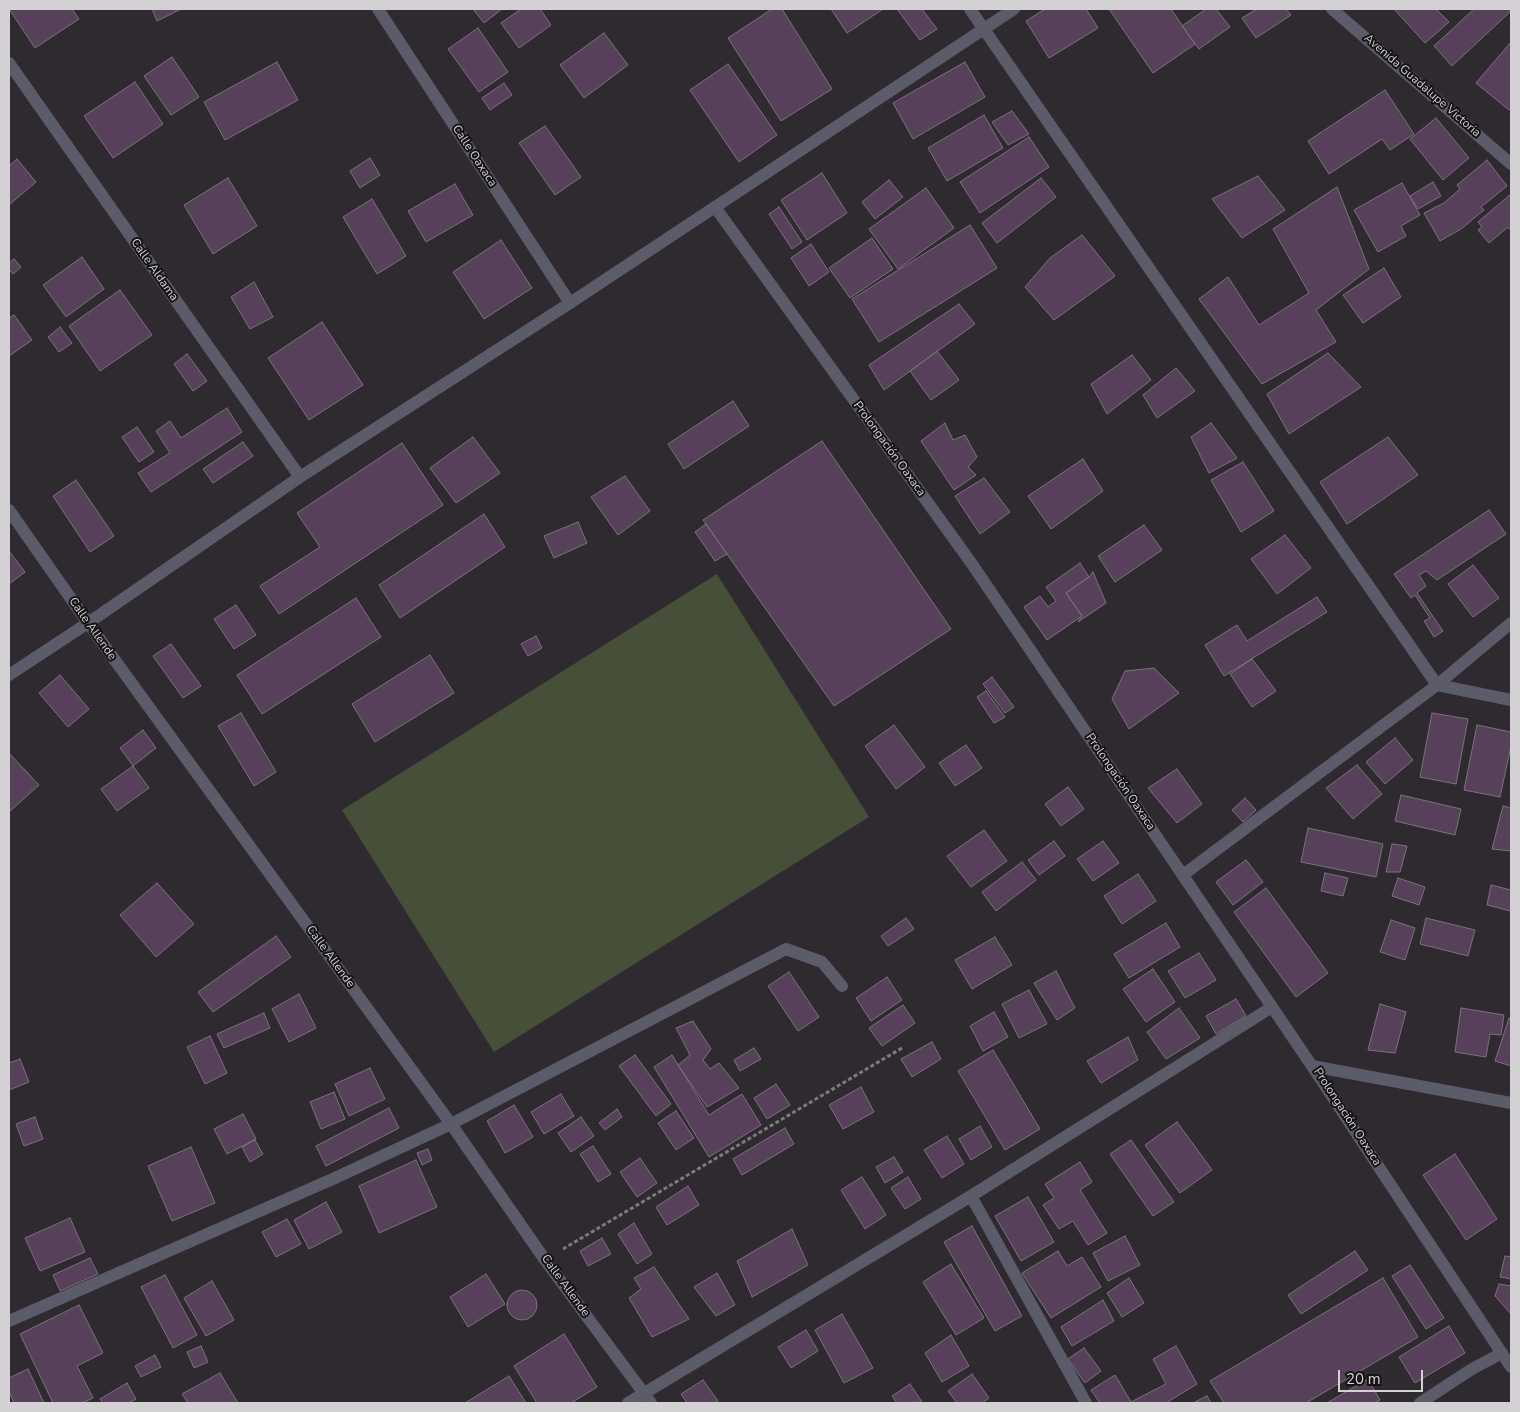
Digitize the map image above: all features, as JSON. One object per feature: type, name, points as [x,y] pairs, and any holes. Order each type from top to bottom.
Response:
[{"type":"street","name":"Calle Oaxaca","points":[[378,9],[570,303]]},
{"type":"street","points":[[970,9],[1437,685],[1511,700]]},
{"type":"street","points":[[9,675],[300,477],[570,303],[1014,9]]},
{"type":"street","name":"Avenida Guadalupe Victoria","points":[[1332,9],[1511,164]]},
{"type":"street","name":"Calle Aldama","points":[[9,63],[300,477]]},
{"type":"street","name":"Prolongación Oaxaca","points":[[715,207],[972,564],[1312,1066],[1511,1367]]},
{"type":"street","name":"Calle Allende","points":[[9,510],[88,623],[451,1124],[545,1260],[647,1398]]},
{"type":"street","points":[[1183,875],[1437,685],[1511,623]]},
{"type":"street","points":[[9,1321],[335,1178],[451,1124],[786,949],[822,962],[842,986]]},
{"type":"street","points":[[628,1403],[647,1398],[1272,1007]]},
{"type":"street","points":[[1312,1066],[1511,1103]]},
{"type":"street","points":[[972,1196],[1086,1403]]},
{"type":"street","points":[[1420,1403],[1502,1352]]},
{"type":"path","points":[[545,1260],[902,1048]]},
{"type":"green space","points":[[717,574],[869,817],[494,1052],[342,810]]},
{"type":"building","points":[[9,9],[72,9],[79,19],[35,48]]},
{"type":"building","points":[[152,9],[181,9],[157,21]]},
{"type":"building","points":[[473,9],[502,9],[484,23]]},
{"type":"building","points":[[521,9],[540,9],[551,25],[519,48],[501,23]]},
{"type":"building","points":[[772,9],[782,9],[832,89],[781,121],[728,38]]},
{"type":"building","points":[[831,9],[883,9],[847,33]]},
{"type":"building","points":[[897,9],[922,9],[937,29],[920,40]]},
{"type":"building","points":[[1045,9],[1086,9],[1098,28],[1049,58],[1026,21]]},
{"type":"building","points":[[1109,9],[1171,9],[1195,44],[1153,73]]},
{"type":"building","points":[[1206,9],[1216,9],[1230,27],[1199,49],[1182,26]]},
{"type":"building","points":[[1257,9],[1286,9],[1291,15],[1256,38],[1242,18]]},
{"type":"building","points":[[1394,9],[1436,9],[1449,22],[1425,43]]},
{"type":"building","points":[[1474,9],[1511,9],[1511,11],[1452,66],[1434,46]]},
{"type":"building","points":[[478,28],[508,72],[479,92],[448,49]]},
{"type":"building","points":[[604,33],[628,65],[584,98],[560,65]]},
{"type":"building","points":[[1511,42],[1511,107],[1509,110],[1476,83]]},
{"type":"building","points":[[172,57],[199,97],[171,115],[144,76]]},
{"type":"building","points":[[277,62],[298,100],[225,140],[204,102]]},
{"type":"building","points":[[965,62],[985,97],[913,139],[893,103]]},
{"type":"building","points":[[728,64],[777,135],[739,162],[690,90]]},
{"type":"building","points":[[135,82],[163,124],[113,158],[84,116]]},
{"type":"building","points":[[504,83],[512,95],[490,110],[482,98]]},
{"type":"building","points":[[1385,90],[1414,134],[1390,150],[1382,139],[1329,174],[1308,141]]},
{"type":"building","points":[[1012,111],[1029,134],[1008,145],[992,122]]},
{"type":"building","points":[[984,115],[1003,148],[947,181],[928,148]]},
{"type":"building","points":[[1436,118],[1469,158],[1443,180],[1410,139]]},
{"type":"building","points":[[545,126],[581,177],[555,195],[519,143]]},
{"type":"building","points":[[1029,137],[1049,167],[980,213],[960,182]]},
{"type":"building","points":[[370,158],[380,175],[360,188],[350,171]]},
{"type":"building","points":[[17,159],[36,182],[9,205],[9,166]]},
{"type":"building","points":[[1487,160],[1507,186],[1481,207],[1484,210],[1461,229],[1440,241],[1424,213],[1444,203],[1460,189],[1457,185]]},
{"type":"building","points":[[822,173],[847,213],[807,240],[781,200]]},
{"type":"building","points":[[1258,176],[1285,210],[1242,238],[1212,199]]},
{"type":"building","points":[[228,178],[257,226],[213,254],[184,205]]},
{"type":"building","points":[[1041,178],[1056,197],[997,243],[982,223]]},
{"type":"building","points":[[889,180],[903,197],[875,219],[862,202]]},
{"type":"building","points":[[1433,182],[1441,196],[1418,209],[1410,196]]},
{"type":"building","points":[[1402,183],[1420,215],[1401,226],[1406,236],[1378,252],[1354,210]]},
{"type":"building","points":[[455,184],[473,215],[426,242],[408,211]]},
{"type":"building","points":[[1337,187],[1369,269],[1316,310],[1336,342],[1262,384],[1199,299],[1228,277],[1259,325],[1309,293],[1273,229]]},
{"type":"building","points":[[926,188],[954,228],[898,269],[869,229]]},
{"type":"building","points":[[1511,194],[1511,231],[1508,227],[1489,243],[1478,230],[1482,227],[1478,222]]},
{"type":"building","points":[[372,199],[406,256],[377,274],[343,217]]},
{"type":"building","points":[[779,207],[802,242],[792,249],[769,214]]},
{"type":"building","points":[[970,225],[997,268],[879,342],[852,299]]},
{"type":"building","points":[[1082,235],[1115,276],[1054,320],[1025,287],[1050,258]]},
{"type":"building","points":[[872,238],[893,269],[850,298],[829,268]]},
{"type":"building","points":[[501,240],[532,288],[484,319],[453,272]]},
{"type":"building","points":[[811,244],[829,272],[809,286],[791,258]]},
{"type":"building","points":[[82,257],[104,289],[66,317],[43,285]]},
{"type":"building","points":[[14,259],[21,267],[13,274],[9,269],[9,263]]},
{"type":"building","points":[[1384,268],[1401,297],[1363,323],[1343,295]]},
{"type":"building","points":[[254,282],[273,317],[250,329],[231,297]]},
{"type":"building","points":[[120,290],[152,335],[100,371],[69,326]]},
{"type":"building","points":[[959,304],[975,324],[884,390],[869,365]]},
{"type":"building","points":[[14,315],[32,340],[9,356],[9,318]]},
{"type":"building","points":[[322,322],[363,385],[309,420],[268,358]]},
{"type":"building","points":[[60,327],[72,343],[59,352],[48,337]]},
{"type":"building","points":[[937,351],[959,380],[931,400],[910,371]]},
{"type":"building","points":[[1328,353],[1361,387],[1289,434],[1267,394]]},
{"type":"building","points":[[187,354],[207,381],[193,391],[174,364]]},
{"type":"building","points":[[1132,355],[1151,380],[1107,414],[1091,384]]},
{"type":"building","points":[[1176,368],[1195,391],[1157,418],[1143,395]]},
{"type":"building","points":[[733,401],[749,426],[684,469],[668,444]]},
{"type":"building","points":[[227,408],[242,432],[151,492],[138,473],[170,453],[156,431],[170,421],[181,438]]},
{"type":"building","points":[[945,423],[953,440],[965,435],[977,457],[968,467],[976,475],[954,490],[921,441]]},
{"type":"building","points":[[1211,423],[1237,458],[1209,473],[1191,437]]},
{"type":"building","points":[[137,427],[154,452],[139,462],[122,437]]},
{"type":"building","points":[[473,437],[500,473],[456,503],[430,468]]},
{"type":"building","points":[[1388,437],[1418,475],[1347,524],[1320,482]]},
{"type":"building","points":[[822,441],[951,629],[834,706],[703,520]]},
{"type":"building","points":[[243,442],[253,456],[213,483],[203,469]]},
{"type":"building","points":[[402,443],[443,505],[279,614],[260,586],[320,547],[297,513]]},
{"type":"building","points":[[1083,459],[1103,491],[1051,529],[1028,496]]},
{"type":"building","points":[[1243,462],[1274,511],[1241,532],[1211,480]]},
{"type":"building","points":[[625,476],[650,511],[618,535],[591,497]]},
{"type":"building","points":[[984,478],[1010,512],[980,534],[955,496]]},
{"type":"building","points":[[76,480],[114,536],[90,552],[53,496]]},
{"type":"building","points":[[1489,510],[1506,534],[1437,580],[1426,571],[1419,575],[1426,586],[1417,593],[1443,631],[1434,637],[1424,621],[1430,618],[1415,595],[1411,598],[1394,574]]},
{"type":"building","points":[[484,514],[505,547],[400,618],[379,585]]},
{"type":"building","points":[[578,522],[587,543],[554,558],[544,536]]},
{"type":"building","points":[[706,524],[727,554],[715,561],[695,532]]},
{"type":"building","points":[[1144,525],[1162,550],[1115,582],[1098,556]]},
{"type":"building","points":[[1285,535],[1311,568],[1277,594],[1251,559]]},
{"type":"building","points":[[9,551],[25,572],[9,584]]},
{"type":"building","points":[[1080,563],[1089,577],[1066,593],[1082,616],[1047,640],[1024,607],[1040,596],[1048,607],[1056,601],[1046,587]]},
{"type":"building","points":[[1473,565],[1499,598],[1473,617],[1448,584]]},
{"type":"building","points":[[1093,572],[1106,603],[1078,622],[1082,616],[1066,593]]},
{"type":"building","points":[[1317,597],[1327,612],[1224,676],[1205,645],[1237,625],[1247,641]]},
{"type":"building","points":[[356,598],[381,637],[262,714],[237,675]]},
{"type":"building","points":[[236,605],[256,635],[234,649],[214,619]]},
{"type":"building","points":[[536,636],[542,648],[528,656],[521,644]]},
{"type":"building","points":[[171,644],[201,686],[183,698],[153,656]]},
{"type":"building","points":[[430,655],[454,693],[375,742],[352,704]]},
{"type":"building","points":[[1252,659],[1276,691],[1252,707],[1230,674]]},
{"type":"building","points":[[1154,668],[1179,693],[1129,729],[1112,699],[1125,671]]},
{"type":"building","points":[[60,675],[89,709],[68,727],[39,693]]},
{"type":"building","points":[[992,677],[1014,707],[1005,713],[983,684]]},
{"type":"building","points":[[986,691],[1005,717],[994,723],[977,697]]},
{"type":"building","points":[[241,713],[276,772],[254,786],[218,726]]},
{"type":"building","points":[[1432,713],[1468,719],[1456,784],[1420,777]]},
{"type":"building","points":[[894,725],[925,767],[896,789],[865,746]]},
{"type":"building","points":[[1477,725],[1511,732],[1511,746],[1500,797],[1464,790]]},
{"type":"building","points":[[143,730],[156,748],[133,766],[120,748]]},
{"type":"building","points":[[1395,738],[1413,760],[1385,784],[1366,762]]},
{"type":"building","points":[[966,745],[982,768],[955,786],[939,763]]},
{"type":"building","points":[[9,753],[39,785],[9,812]]},
{"type":"building","points":[[1357,765],[1382,794],[1353,819],[1326,788]]},
{"type":"building","points":[[133,766],[149,788],[117,811],[101,789]]},
{"type":"building","points":[[1177,769],[1202,804],[1177,823],[1148,788]]},
{"type":"building","points":[[1068,787],[1084,809],[1061,826],[1045,804]]},
{"type":"building","points":[[1401,795],[1461,809],[1455,835],[1395,821]]},
{"type":"building","points":[[1245,798],[1256,810],[1243,822],[1232,810]]},
{"type":"building","points":[[1503,806],[1511,808],[1511,851],[1492,849]]},
{"type":"building","points":[[1308,828],[1383,844],[1376,877],[1301,862]]},
{"type":"building","points":[[984,830],[1007,861],[971,887],[947,856]]},
{"type":"building","points":[[1054,841],[1065,856],[1039,875],[1028,860]]},
{"type":"building","points":[[1103,841],[1119,863],[1093,881],[1077,859]]},
{"type":"building","points":[[1392,844],[1407,846],[1400,872],[1386,872]]},
{"type":"building","points":[[1246,860],[1263,882],[1233,905],[1216,882]]},
{"type":"building","points":[[1022,862],[1036,880],[996,911],[982,892]]},
{"type":"building","points":[[1325,873],[1348,878],[1343,896],[1321,891]]},
{"type":"building","points":[[1138,874],[1156,901],[1122,924],[1104,896]]},
{"type":"building","points":[[1398,878],[1425,887],[1419,905],[1392,896]]},
{"type":"building","points":[[157,883],[194,924],[156,957],[120,915]]},
{"type":"building","points":[[1491,885],[1511,890],[1511,911],[1487,905]]},
{"type":"building","points":[[1266,888],[1328,973],[1296,997],[1234,912]]},
{"type":"building","points":[[906,918],[914,929],[888,946],[881,936]]},
{"type":"building","points":[[1426,918],[1475,930],[1468,956],[1420,944]]},
{"type":"building","points":[[1391,920],[1415,928],[1405,960],[1380,952]]},
{"type":"building","points":[[1166,923],[1180,947],[1129,978],[1114,954]]},
{"type":"building","points":[[276,936],[291,957],[213,1012],[198,992]]},
{"type":"building","points":[[995,937],[1012,965],[972,989],[955,960]]},
{"type":"building","points":[[1199,953],[1216,980],[1185,998],[1168,971]]},
{"type":"building","points":[[1153,969],[1175,1002],[1146,1022],[1123,989]]},
{"type":"building","points":[[1056,971],[1075,1008],[1057,1020],[1034,983]]},
{"type":"building","points":[[789,972],[819,1017],[798,1031],[768,986]]},
{"type":"building","points":[[887,977],[902,1000],[871,1021],[856,998]]},
{"type":"building","points":[[1029,990],[1047,1024],[1019,1038],[1002,1004]]},
{"type":"building","points":[[299,994],[316,1028],[289,1042],[272,1009]]},
{"type":"building","points":[[1236,999],[1246,1016],[1216,1034],[1206,1016]]},
{"type":"building","points":[[1380,1004],[1406,1012],[1395,1053],[1368,1050]]},
{"type":"building","points":[[903,1005],[915,1023],[882,1046],[869,1028]]},
{"type":"building","points":[[1179,1008],[1200,1038],[1166,1059],[1147,1032]]},
{"type":"building","points":[[1461,1008],[1504,1015],[1501,1035],[1490,1034],[1486,1057],[1455,1052]]},
{"type":"building","points":[[994,1012],[1008,1037],[983,1051],[970,1026]]},
{"type":"building","points":[[264,1013],[270,1028],[224,1048],[217,1034]]},
{"type":"building","points":[[1509,1018],[1511,1019],[1511,1066],[1495,1061]]},
{"type":"building","points":[[693,1021],[711,1049],[703,1060],[710,1069],[719,1063],[739,1088],[707,1107],[678,1065],[690,1055],[676,1028]]},
{"type":"building","points":[[210,1036],[227,1073],[205,1084],[187,1047]]},
{"type":"building","points":[[1128,1037],[1138,1060],[1101,1083],[1087,1061]]},
{"type":"building","points":[[932,1042],[941,1059],[912,1077],[901,1059]]},
{"type":"building","points":[[754,1048],[761,1059],[740,1071],[734,1060]]},
{"type":"building","points":[[993,1050],[1040,1129],[1005,1150],[958,1071]]},
{"type":"building","points":[[635,1055],[671,1104],[656,1116],[619,1066]]},
{"type":"building","points":[[672,1055],[709,1115],[742,1094],[761,1125],[709,1157],[654,1067]]},
{"type":"building","points":[[20,1059],[29,1082],[9,1090],[9,1063]]},
{"type":"building","points":[[370,1068],[385,1099],[349,1116],[335,1084]]},
{"type":"building","points":[[776,1084],[790,1105],[767,1119],[754,1098]]},
{"type":"building","points":[[861,1087],[874,1112],[843,1129],[829,1105]]},
{"type":"building","points":[[334,1092],[345,1119],[321,1129],[310,1102]]},
{"type":"building","points":[[561,1094],[574,1116],[544,1134],[531,1112]]},
{"type":"building","points":[[514,1105],[533,1137],[505,1153],[487,1121]]},
{"type":"building","points":[[389,1108],[399,1128],[326,1166],[316,1146]]},
{"type":"building","points":[[617,1109],[622,1117],[605,1130],[599,1123]]},
{"type":"building","points":[[676,1111],[694,1138],[676,1150],[658,1123]]},
{"type":"building","points":[[243,1114],[256,1139],[227,1154],[214,1129]]},
{"type":"building","points":[[35,1117],[43,1139],[24,1146],[16,1124]]},
{"type":"building","points":[[581,1117],[594,1136],[571,1152],[558,1133]]},
{"type":"building","points":[[1177,1122],[1212,1170],[1180,1193],[1145,1145]]},
{"type":"building","points":[[980,1126],[992,1147],[971,1160],[959,1139]]},
{"type":"building","points":[[785,1128],[794,1144],[742,1175],[733,1159]]},
{"type":"building","points":[[947,1136],[964,1164],[942,1178],[924,1150]]},
{"type":"building","points":[[255,1140],[263,1154],[250,1162],[242,1147]]},
{"type":"building","points":[[1131,1140],[1174,1202],[1153,1216],[1110,1154]]},
{"type":"building","points":[[593,1146],[611,1174],[598,1182],[580,1154]]},
{"type":"building","points":[[191,1147],[215,1203],[172,1221],[148,1166]]},
{"type":"building","points":[[428,1149],[432,1160],[422,1165],[417,1153]]},
{"type":"building","points":[[1455,1154],[1497,1219],[1466,1240],[1423,1175]]},
{"type":"building","points":[[894,1157],[903,1172],[885,1183],[876,1167]]},
{"type":"building","points":[[640,1158],[657,1183],[637,1197],[620,1172]]},
{"type":"building","points":[[416,1160],[437,1207],[379,1233],[359,1186]]},
{"type":"building","points":[[1080,1162],[1092,1182],[1080,1190],[1107,1233],[1088,1245],[1073,1221],[1059,1229],[1043,1205],[1054,1198],[1045,1184]]},
{"type":"building","points":[[862,1177],[886,1215],[865,1229],[841,1190]]},
{"type":"building","points":[[908,1177],[921,1199],[905,1209],[891,1188]]},
{"type":"building","points":[[688,1186],[699,1205],[667,1225],[656,1207]]},
{"type":"building","points":[[1028,1197],[1054,1242],[1021,1261],[995,1216]]},
{"type":"building","points":[[326,1202],[342,1232],[309,1249],[294,1220]]},
{"type":"building","points":[[70,1218],[85,1252],[40,1271],[25,1238]]},
{"type":"building","points":[[287,1219],[301,1244],[276,1257],[262,1232]]},
{"type":"building","points":[[634,1223],[652,1254],[637,1264],[618,1234]]},
{"type":"building","points":[[972,1226],[1022,1316],[995,1331],[944,1242]]},
{"type":"building","points":[[792,1229],[808,1265],[752,1297],[737,1261]]},
{"type":"building","points":[[1125,1236],[1140,1265],[1108,1281],[1093,1253]]},
{"type":"building","points":[[602,1238],[611,1254],[588,1266],[580,1251]]},
{"type":"building","points":[[1058,1251],[1067,1266],[1082,1257],[1101,1287],[1051,1318],[1022,1273]]},
{"type":"building","points":[[1355,1251],[1368,1270],[1301,1314],[1288,1295]]},
{"type":"building","points":[[1505,1256],[1511,1257],[1511,1279],[1500,1277]]},
{"type":"building","points":[[90,1258],[98,1274],[60,1291],[53,1275]]},
{"type":"building","points":[[951,1264],[984,1318],[956,1335],[923,1282]]},
{"type":"building","points":[[1410,1265],[1444,1318],[1426,1329],[1392,1276]]},
{"type":"building","points":[[654,1267],[689,1319],[652,1337],[629,1298],[641,1289],[634,1278]]},
{"type":"building","points":[[717,1273],[735,1305],[716,1316],[694,1287]]},
{"type":"building","points":[[486,1274],[505,1304],[468,1327],[450,1297]]},
{"type":"building","points":[[165,1275],[197,1335],[173,1348],[141,1287]]},
{"type":"building","points":[[1129,1278],[1144,1303],[1122,1317],[1107,1293]]},
{"type":"building","points":[[1383,1278],[1418,1337],[1306,1403],[1224,1403],[1210,1381]]},
{"type":"building","points":[[212,1281],[234,1320],[206,1336],[184,1298]]},
{"type":"building","points":[[1499,1284],[1511,1286],[1511,1314],[1495,1296]]},
{"type":"building","points":[[522,1290],[533,1294],[537,1305],[533,1316],[522,1320],[511,1316],[507,1305],[511,1294]]},
{"type":"building","points":[[1103,1300],[1114,1321],[1072,1346],[1061,1327]]},
{"type":"building","points":[[79,1305],[103,1353],[77,1366],[93,1398],[82,1403],[53,1403],[20,1334]]},
{"type":"building","points":[[842,1314],[873,1368],[844,1383],[815,1330]]},
{"type":"building","points":[[1449,1326],[1465,1353],[1415,1383],[1399,1357]]},
{"type":"building","points":[[806,1330],[818,1351],[791,1368],[778,1347]]},
{"type":"building","points":[[564,1334],[597,1387],[571,1403],[537,1403],[514,1366]]},
{"type":"building","points":[[951,1335],[969,1366],[942,1382],[925,1353]]},
{"type":"building","points":[[201,1346],[208,1362],[194,1368],[187,1352]]},
{"type":"building","points":[[1176,1346],[1197,1384],[1166,1403],[1100,1403],[1091,1390],[1115,1375],[1131,1402],[1166,1384],[1153,1359]]},
{"type":"building","points":[[1084,1348],[1101,1371],[1085,1383],[1068,1359]]},
{"type":"building","points":[[155,1355],[161,1367],[141,1377],[135,1366]]},
{"type":"building","points":[[28,1369],[44,1403],[14,1403],[9,1391],[9,1378]]},
{"type":"building","points":[[220,1373],[238,1403],[188,1403],[182,1394]]},
{"type":"building","points":[[972,1374],[989,1398],[982,1403],[957,1403],[948,1391]]},
{"type":"building","points":[[509,1376],[526,1403],[465,1403]]},
{"type":"building","points":[[1368,1379],[1380,1400],[1374,1403],[1327,1403]]},
{"type":"building","points":[[703,1380],[718,1401],[715,1403],[687,1403],[681,1394]]},
{"type":"building","points":[[127,1383],[136,1399],[129,1403],[103,1403],[100,1399]]},
{"type":"building","points":[[910,1384],[922,1402],[897,1403],[892,1396]]},
{"type":"building","points":[[1207,1396],[1211,1403],[1193,1403]]}]
